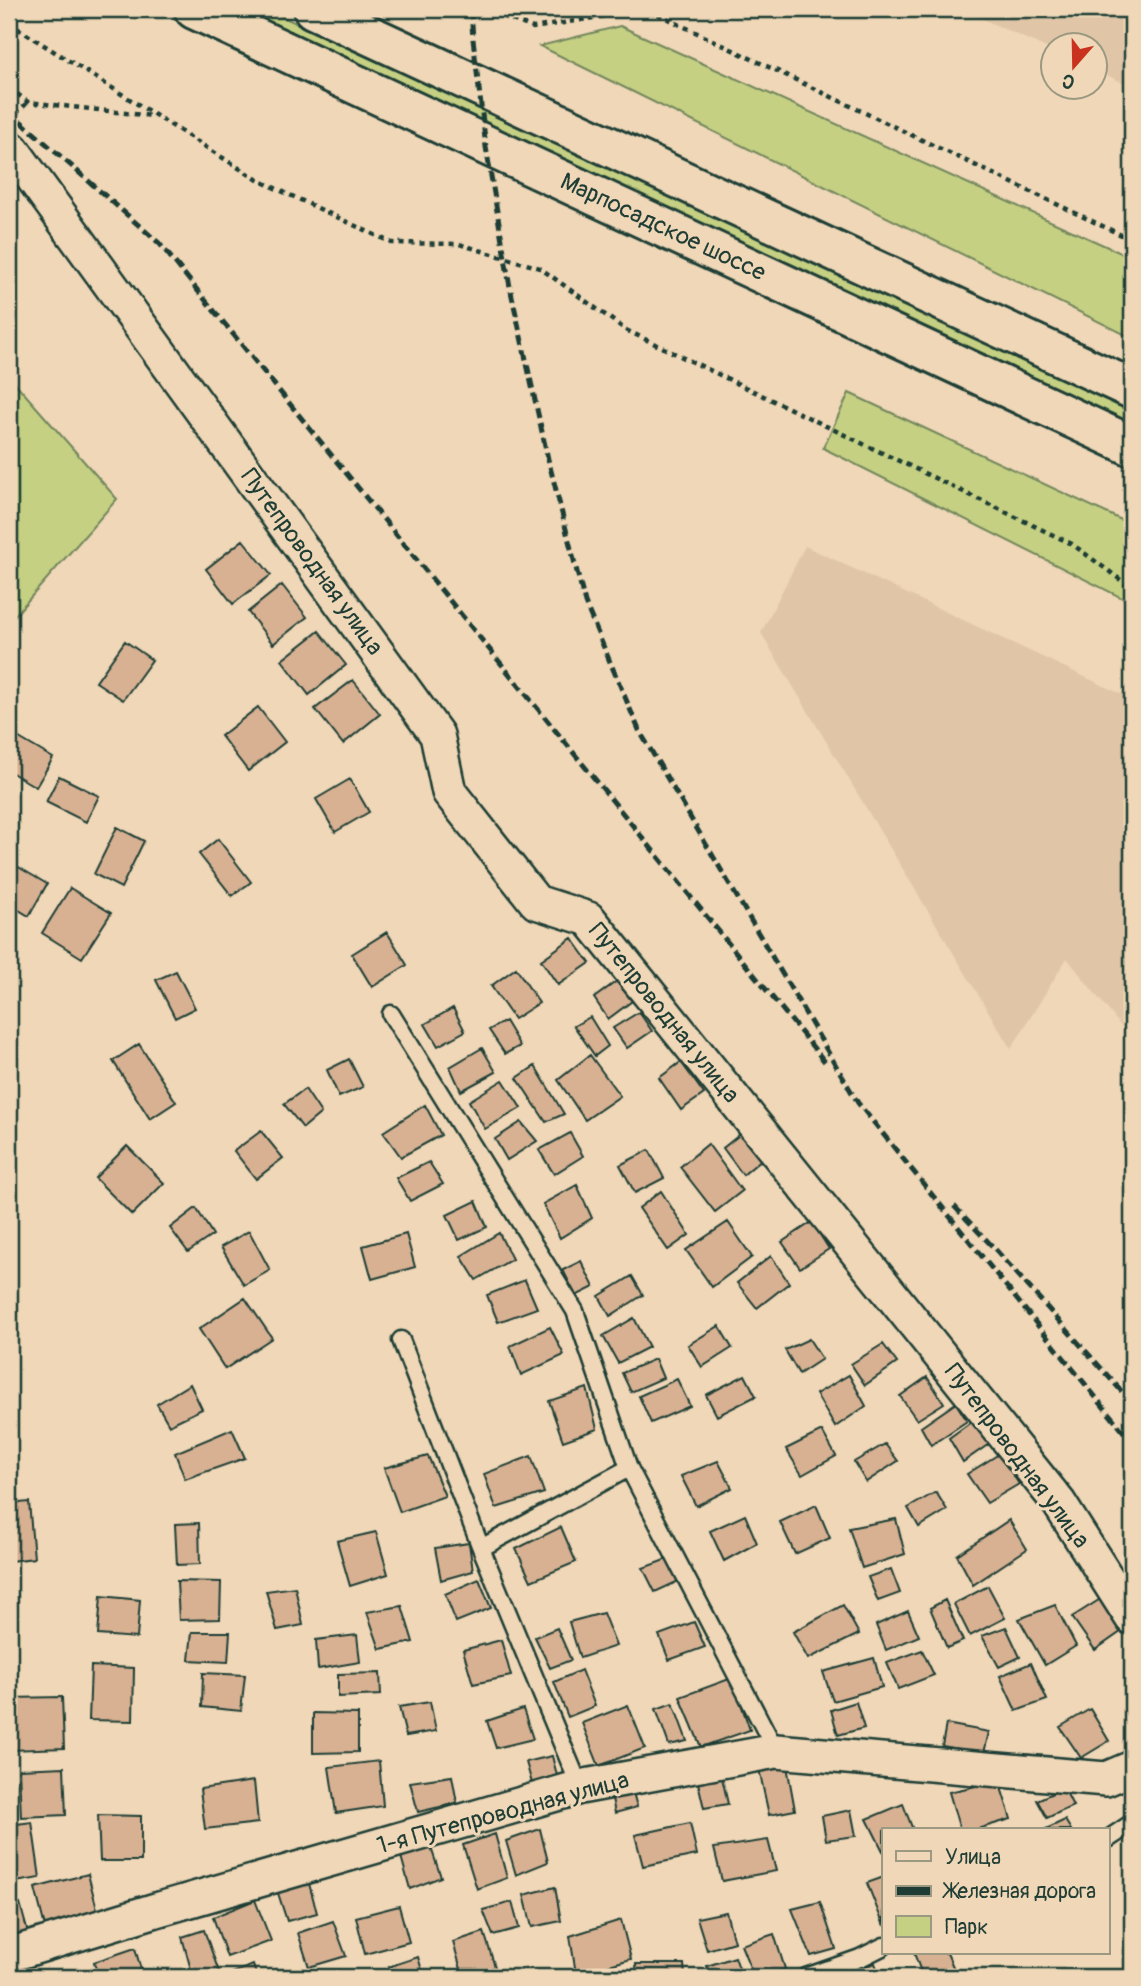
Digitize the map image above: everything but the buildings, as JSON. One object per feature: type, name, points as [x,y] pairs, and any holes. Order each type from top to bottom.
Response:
[{"type":"main road","name":"Марпосадское шоссе","points":[[194,9],[1132,446]]},
{"type":"main road","name":"Марпосадское шоссе","points":[[313,9],[1132,389]]},
{"type":"street","name":"Путепроводная улица","points":[[9,147],[437,735],[449,792],[536,902],[589,919],[1059,1503],[1132,1618]]},
{"type":"street","name":"1-я Путепроводная улица","points":[[9,1955],[580,1787],[776,1751],[1106,1779],[1132,1768]]},
{"type":"lane","points":[[391,1014],[575,1311],[629,1468],[776,1751]]},
{"type":"lane","points":[[401,1340],[481,1548],[580,1787]]},
{"type":"lane","points":[[481,1548],[629,1468]]},
{"type":"lane","points":[[1110,1838],[1132,1823]]},
{"type":"lane","points":[[806,1977],[882,1948]]},
{"type":"path","points":[[484,9],[533,28],[647,9],[1132,240]]},
{"type":"path","points":[[9,23],[258,180],[392,243],[459,244],[540,268],[626,330],[1072,544],[1129,586],[1132,592]]},
{"type":"path","points":[[9,88],[28,102],[156,117]]},
{"type":"path","points":[[9,121],[28,102]]},
{"type":"shaded area","points":[[961,9],[1132,9],[1132,87],[1110,77],[1110,32],[1040,32],[1040,45]]},
{"type":"shaded area","points":[[805,546],[1132,699],[1132,1040],[1067,958],[1011,1049],[761,633]]},
{"type":"green space","points":[[234,9],[266,9],[1132,411],[1132,426]]},
{"type":"green space","points":[[620,26],[1132,258],[1132,338],[540,46]]},
{"type":"green space","points":[[9,376],[117,499],[9,622]]},
{"type":"green space","points":[[849,393],[1132,525],[1132,603],[823,448]]},
{"type":"railway","points":[[471,9],[486,147],[510,287],[548,459],[585,603],[639,730],[858,1103],[1132,1442]]},
{"type":"railway","points":[[9,111],[159,243],[825,1062]]},
{"type":"railway","points":[[954,1206],[1132,1403]]}]
